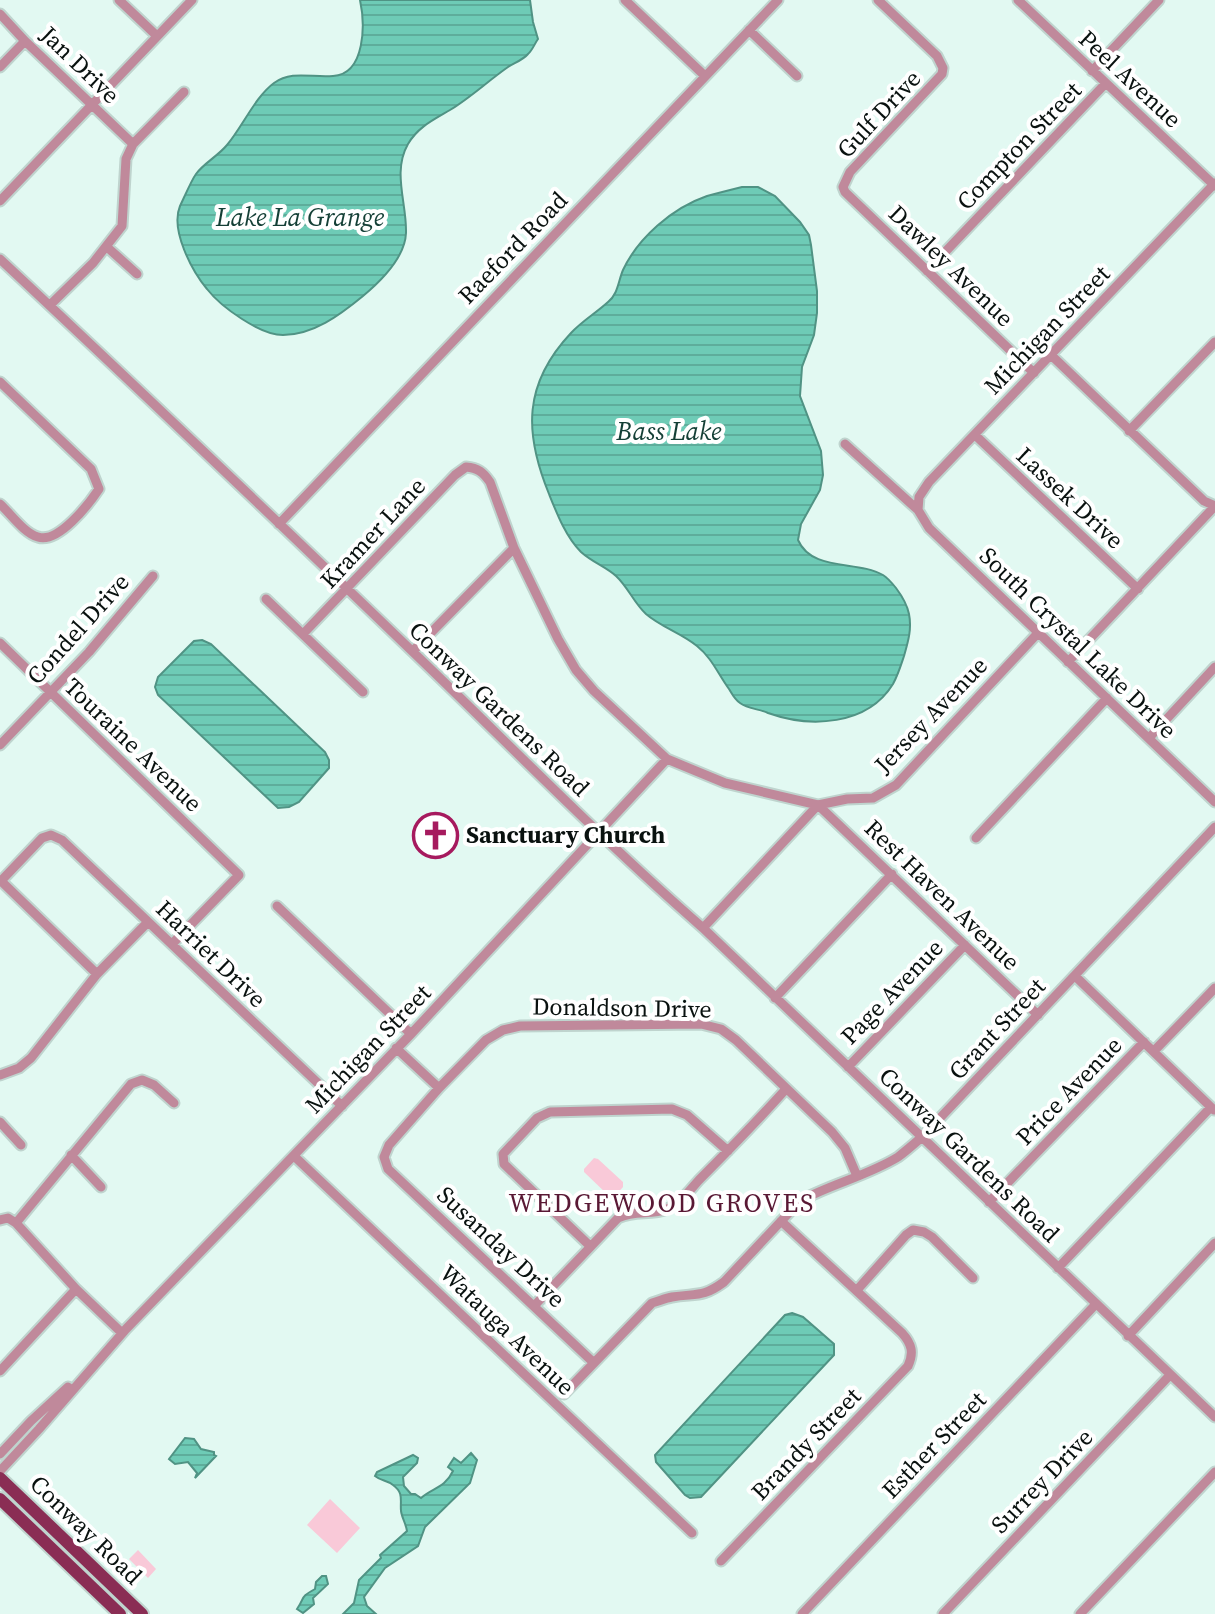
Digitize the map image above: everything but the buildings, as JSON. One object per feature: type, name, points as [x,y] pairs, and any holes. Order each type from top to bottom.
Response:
[{"type":"main road","name":"Conway Road","points":[[0,1478],[142,1614]]},
{"type":"main road","name":"Conway Road","points":[[0,1499],[120,1614]]},
{"type":"street","points":[[119,0],[157,36]]},
{"type":"street","points":[[0,201],[192,0]]},
{"type":"street","name":"Raeford Road","points":[[279,524],[778,0]]},
{"type":"street","name":"Gulf Drive","points":[[843,187],[850,172],[942,74],[943,68],[937,56],[878,0]]},
{"type":"street","name":"Compton Street","points":[[1092,71],[1159,0]]},
{"type":"street","name":"Peel Avenue","points":[[1020,1],[1215,185]]},
{"type":"street","points":[[631,2],[705,76]]},
{"type":"street","name":"Jan Drive","points":[[0,14],[133,144]]},
{"type":"street","points":[[749,30],[797,76]]},
{"type":"street","points":[[0,67],[25,41]]},
{"type":"street","name":"Compton Street","points":[[927,271],[1106,83]]},
{"type":"street","points":[[50,305],[93,263],[122,226],[126,159],[133,144],[184,92]]},
{"type":"street","name":"Michigan Street","points":[[918,510],[924,488],[1215,185]]},
{"type":"street","name":"Dawley Avenue","points":[[843,187],[850,198],[1034,373]]},
{"type":"street","points":[[107,247],[137,274]]},
{"type":"street","name":"Conway Gardens Road","points":[[0,259],[413,651],[651,884],[703,928],[1215,1417]]},
{"type":"street","points":[[1129,431],[1215,342]]},
{"type":"street","points":[[1051,355],[1204,501],[1215,506],[1068,662]]},
{"type":"street","points":[[0,382],[91,469],[99,489],[59,534],[49,538],[39,538],[30,533],[0,504]]},
{"type":"street","name":"Lassek Drive","points":[[975,435],[1138,589]]},
{"type":"street","name":"South Crystal Lake Drive","points":[[845,444],[918,510],[929,528],[1215,802]]},
{"type":"street","name":"Kramer Lane","points":[[303,634],[466,467],[484,473],[490,482],[514,548]]},
{"type":"street","points":[[413,651],[514,548],[576,670],[594,691],[667,759],[725,783],[818,805],[703,928]]},
{"type":"street","name":"Condel Drive","points":[[0,745],[109,630],[153,576]]},
{"type":"street","points":[[266,599],[363,692]]},
{"type":"street","name":"Jersey Avenue","points":[[818,805],[873,798],[896,785],[1038,633]]},
{"type":"street","name":"Touraine Avenue","points":[[0,643],[239,875],[172,944]]},
{"type":"street","points":[[1149,738],[1215,667]]},
{"type":"street","points":[[976,838],[1107,698]]},
{"type":"street","name":"Michigan Street","points":[[0,1471],[122,1333],[411,1034],[667,759]]},
{"type":"street","name":"Rest Haven Avenue","points":[[818,805],[1038,1015]]},
{"type":"street","name":"Grant Street","points":[[564,1394],[652,1303],[672,1297],[702,1295],[713,1290],[800,1201],[899,1156],[922,1137],[1215,827]]},
{"type":"street","name":"Harriet Drive","points":[[0,880],[42,838],[51,835],[62,840],[342,1106]]},
{"type":"street","points":[[775,998],[892,874]]},
{"type":"street","points":[[0,880],[97,974]]},
{"type":"street","points":[[277,906],[411,1034]]},
{"type":"street","points":[[0,1075],[19,1068],[31,1058],[97,974],[148,922]]},
{"type":"street","name":"Page Avenue","points":[[848,1067],[965,945]]},
{"type":"street","points":[[1058,1268],[1213,1109],[1075,976]]},
{"type":"street","name":"Price Avenue","points":[[1154,1051],[1215,988]]},
{"type":"street","name":"Donaldson Drive","points":[[384,1157],[389,1145],[439,1088],[486,1040],[503,1030],[520,1026],[701,1024],[721,1029],[736,1040],[832,1132],[845,1148],[857,1176]]},
{"type":"street","name":"Price Avenue","points":[[989,1202],[1144,1042]]},
{"type":"street","points":[[396,1048],[439,1088]]},
{"type":"street","points":[[16,1223],[131,1084],[142,1080],[154,1085],[174,1103]]},
{"type":"street","points":[[534,1306],[618,1218],[628,1212],[669,1209],[786,1089]]},
{"type":"street","points":[[590,1246],[504,1164],[503,1154],[537,1118],[550,1112],[672,1109],[687,1115],[728,1151]]},
{"type":"street","points":[[0,1122],[21,1145]]},
{"type":"street","points":[[71,1155],[101,1187]]},
{"type":"street","name":"Watauga Avenue","points":[[294,1156],[692,1533]]},
{"type":"street","name":"Susanday Drive","points":[[384,1157],[388,1169],[594,1363]]},
{"type":"street","points":[[0,1220],[8,1218],[16,1223],[76,1289],[122,1333]]},
{"type":"street","points":[[781,1221],[857,1290],[913,1230],[932,1237],[973,1278]]},
{"type":"street","points":[[1128,1336],[1215,1243]]},
{"type":"street","points":[[0,1371],[76,1289]]},
{"type":"street","name":"Brandy Street","points":[[721,1561],[908,1366],[912,1351],[908,1339],[857,1290]]},
{"type":"street","name":"Esther Street","points":[[802,1614],[1096,1304]]},
{"type":"street","name":"Michigan Street","points":[[0,1454],[31,1421],[95,1364]]},
{"type":"street","name":"Surrey Drive","points":[[943,1614],[1170,1375]]},
{"type":"street","points":[[1080,1614],[1215,1472]]},
{"type":"shaded area","points":[[594,1158],[623,1182],[623,1187],[614,1197],[609,1196],[584,1172]]},
{"type":"shaded area","points":[[330,1499],[360,1528],[337,1553],[307,1525]]},
{"type":"shaded area","points":[[138,1550],[156,1569],[148,1578],[129,1559]]},
{"type":"water","name":"Lake La Grange","points":[[360,0],[530,0],[538,39],[526,56],[426,124],[408,144],[401,166],[405,242],[397,260],[384,276],[326,323],[305,332],[274,334],[231,311],[201,281],[180,238],[180,206],[196,174],[227,145],[261,96],[274,83],[295,76],[333,76],[352,67],[361,46],[363,21]]},
{"type":"water","name":"Bass Lake","points":[[742,187],[758,187],[775,196],[800,222],[809,235],[811,245],[817,313],[814,335],[802,367],[800,396],[821,451],[823,475],[820,490],[801,524],[798,540],[814,557],[885,576],[906,603],[909,614],[908,641],[893,684],[882,698],[868,708],[836,720],[784,718],[738,702],[702,651],[646,614],[616,576],[585,556],[576,546],[555,509],[535,450],[532,430],[536,390],[555,352],[571,333],[611,299],[629,258],[669,216],[694,201]]},
{"type":"water","points":[[194,641],[211,644],[325,752],[329,768],[299,802],[278,808],[158,695],[155,687],[158,677]]},
{"type":"water","points":[[792,1313],[803,1317],[834,1344],[834,1355],[701,1497],[690,1498],[656,1462],[655,1455],[785,1315]]},
{"type":"water","points":[[185,1438],[194,1439],[201,1449],[214,1452],[216,1456],[195,1478],[197,1473],[188,1462],[175,1464],[169,1459]]},
{"type":"water","points":[[471,1453],[477,1460],[470,1483],[425,1527],[418,1546],[385,1568],[364,1597],[367,1606],[376,1614],[343,1614],[354,1603],[359,1580],[381,1558],[380,1555],[407,1531],[399,1491],[391,1483],[375,1476],[377,1472],[413,1455],[418,1458],[417,1463],[403,1477],[404,1486],[411,1494],[421,1498],[450,1477],[453,1471],[448,1467],[454,1458],[461,1463]]},
{"type":"water","points":[[322,1576],[326,1576],[328,1584],[313,1598],[314,1604],[303,1613],[297,1609]]},
{"type":"place","name":"Sanctuary Church","points":[[435,835]]},
{"type":"district","name":"WEDGEWOOD GROVES","points":[[662,1203]]}]
